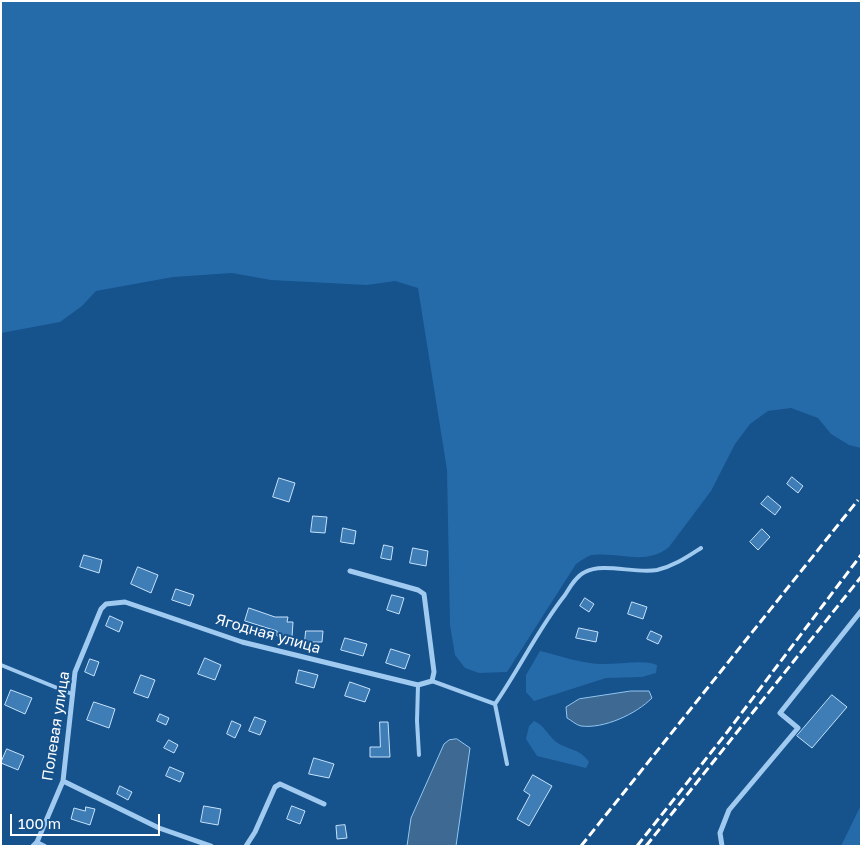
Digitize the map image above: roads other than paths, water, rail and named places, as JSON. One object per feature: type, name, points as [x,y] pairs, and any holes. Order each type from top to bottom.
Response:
[{"type":"street","points":[[350,571],[418,590],[424,594],[434,672],[432,681]]},
{"type":"street","name":"Ягодная улица","points":[[101,609],[106,604],[125,602],[242,642],[418,685],[432,681]]},
{"type":"street","name":"Полевая улица","points":[[35,844],[63,781],[76,672],[101,609]]},
{"type":"street","points":[[722,846],[720,833],[729,810],[798,728],[780,713],[861,611]]},
{"type":"street","points":[[63,781],[143,821],[211,846]]},
{"type":"street","points":[[246,846],[255,832],[275,787],[280,784],[324,804]]},
{"type":"lane","points":[[507,764],[495,704],[514,676],[546,619],[576,580],[585,572],[603,568],[656,570],[677,563],[701,548]]},
{"type":"lane","points":[[1,666],[72,694]]},
{"type":"lane","points":[[432,681],[495,704]]},
{"type":"lane","points":[[418,685],[417,721],[419,755]]},
{"type":"lane","points":[[35,844],[45,846]]},
{"type":"railway","points":[[581,846],[858,500]]},
{"type":"railway","points":[[637,846],[728,731],[861,555]]},
{"type":"railway","points":[[646,846],[861,577]]}]
